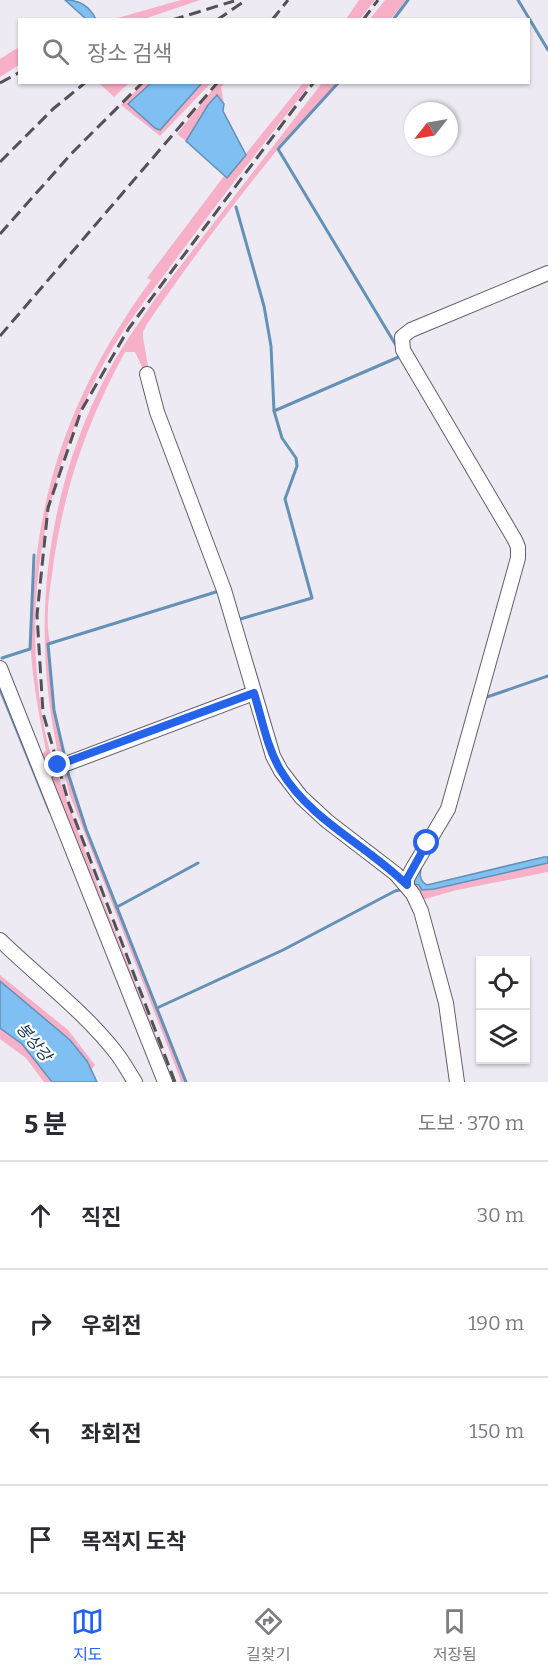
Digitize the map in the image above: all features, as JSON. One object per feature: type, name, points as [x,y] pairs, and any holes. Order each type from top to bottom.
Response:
[{"type":"street","points":[[407,885],[407,879],[448,809],[519,553],[515,540],[403,350],[402,337],[411,330],[548,273]]},
{"type":"street","points":[[147,374],[157,412],[224,590],[273,756],[290,784],[327,821],[407,885],[421,912],[446,1003],[457,1082]]},
{"type":"street","points":[[0,668],[165,1082]]},
{"type":"street","points":[[42,773],[254,693]]},
{"type":"street","points":[[0,940],[61,995],[105,1040],[135,1082]]},
{"type":"shaded area","points":[[181,0],[200,0],[147,18],[118,18]]},
{"type":"shaded area","points":[[359,0],[375,0],[361,18],[347,18]]},
{"type":"shaded area","points":[[385,0],[406,0],[392,18],[371,18]]},
{"type":"shaded area","points":[[18,48],[18,66],[0,77],[0,59]]},
{"type":"shaded area","points":[[100,84],[128,84],[114,97]]},
{"type":"shaded area","points":[[143,84],[150,84],[128,104],[160,130],[201,84],[210,84],[160,136],[121,105]]},
{"type":"shaded area","points":[[217,84],[224,84],[221,87],[224,104],[216,95],[186,141],[177,134]]},
{"type":"shaded area","points":[[302,84],[310,84],[209,214],[120,336],[84,403],[67,446],[44,534],[38,579],[35,625],[37,670],[43,720],[53,763],[44,763],[40,755],[46,751],[35,689],[31,631],[37,552],[54,469],[84,392],[103,354],[151,280],[147,278],[224,176],[227,177]]},
{"type":"shaded area","points":[[321,84],[336,84],[276,149],[147,324],[143,337],[149,372],[145,373],[135,352],[125,352],[87,433],[62,515],[48,608],[50,642],[47,643],[51,688],[64,761],[60,762],[51,712],[46,662],[45,612],[49,562],[57,513],[70,465],[87,418],[108,372],[155,299]]},
{"type":"shaded area","points":[[548,275],[410,335],[404,343],[405,349],[524,549],[450,808],[410,882],[419,885],[423,890],[434,889],[548,863],[548,872],[457,890],[420,902],[409,882],[410,877],[449,809],[520,558],[516,539],[404,349],[403,343],[408,334]]},
{"type":"shaded area","points":[[65,766],[85,829],[186,1082],[181,1082],[69,793],[63,767]]},
{"type":"shaded area","points":[[56,770],[102,898],[174,1082],[171,1082],[50,776]]},
{"type":"shaded area","points":[[0,975],[68,1030],[95,1065],[91,1070],[87,1061],[70,1040],[0,981]]},
{"type":"shaded area","points":[[0,1028],[22,1044],[52,1082],[44,1082],[26,1058],[0,1039]]},
{"type":"water","points":[[65,0],[84,5],[95,18],[85,18]]},
{"type":"water","points":[[150,84],[201,84],[160,130],[128,104]]},
{"type":"water","points":[[217,95],[224,104],[223,111],[246,155],[227,178],[186,141],[208,105]]},
{"type":"water","points":[[548,857],[548,863],[434,889],[422,890],[419,885],[410,883],[422,864],[421,879],[427,885]]},
{"type":"water","name":"봉상강","points":[[0,981],[70,1040],[87,1061],[97,1082],[52,1082],[22,1044],[0,1028]]},
{"type":"waterway","points":[[394,18],[408,0]]},
{"type":"waterway","points":[[518,0],[529,18]]},
{"type":"waterway","points":[[530,20],[548,50]]},
{"type":"waterway","points":[[337,84],[278,149],[397,347]]},
{"type":"waterway","points":[[236,207],[264,306],[271,346],[274,411],[282,438],[296,458],[297,466],[285,499],[312,598],[238,621]]},
{"type":"waterway","points":[[274,411],[401,356]]},
{"type":"waterway","points":[[2,658],[30,649],[34,555]]},
{"type":"waterway","points":[[65,758],[54,710],[48,644],[219,591]]},
{"type":"waterway","points":[[484,698],[548,676]]},
{"type":"waterway","points":[[0,689],[50,812]]},
{"type":"waterway","points":[[66,767],[86,829],[186,1082]]},
{"type":"waterway","points":[[117,907],[198,863]]},
{"type":"waterway","points":[[157,1008],[283,950],[395,891],[404,889]]},
{"type":"railway","points":[[220,18],[246,0]]},
{"type":"railway","points":[[274,18],[288,0]]},
{"type":"railway","points":[[364,18],[378,0]]},
{"type":"railway","points":[[179,18],[234,1]]},
{"type":"railway","points":[[0,83],[18,73]]},
{"type":"railway","points":[[0,162],[53,109],[84,84]]},
{"type":"railway","points":[[0,234],[71,154],[141,84]]},
{"type":"railway","points":[[0,336],[216,84]]},
{"type":"railway","points":[[175,1082],[69,804],[43,713],[37,615],[48,508],[81,411],[129,328],[312,84]]},
{"type":"route","points":[[58,765],[254,693],[273,756],[281,771],[301,797],[327,821],[407,885],[407,879],[427,843]]}]
